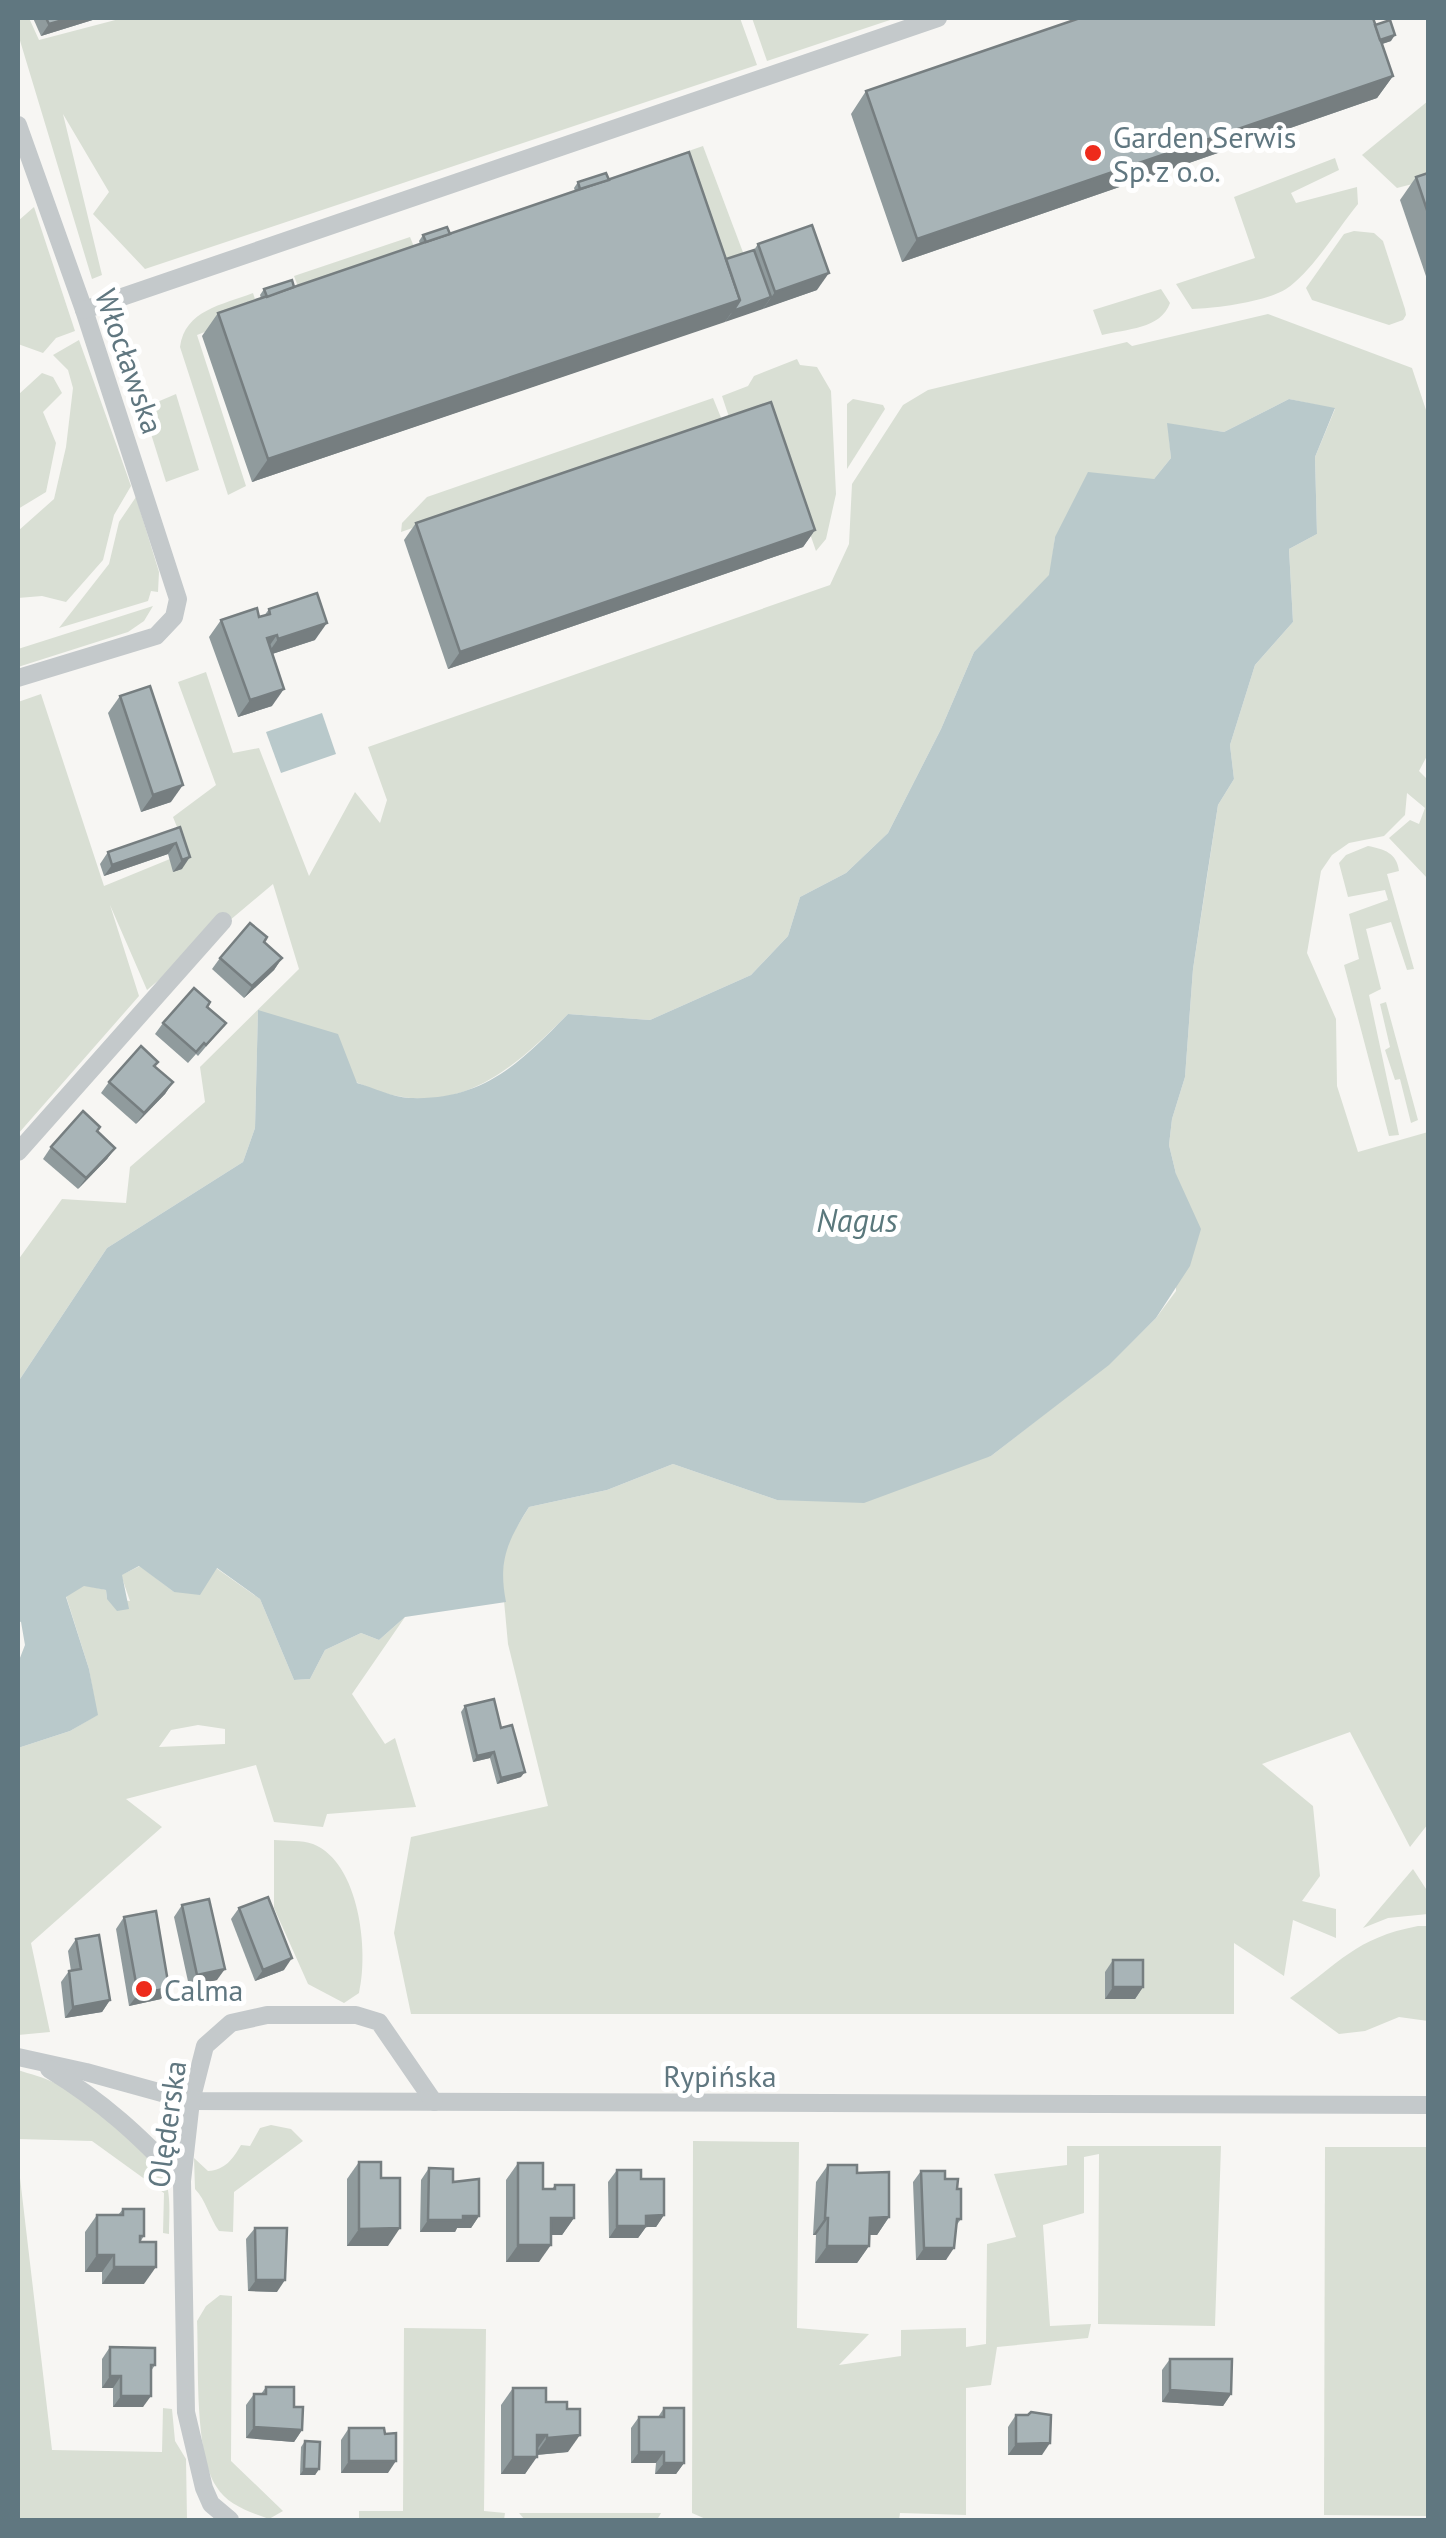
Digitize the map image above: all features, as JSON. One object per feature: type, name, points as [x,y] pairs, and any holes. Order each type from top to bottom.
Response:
[{"type":"street","points":[[84,310],[938,18]]},
{"type":"street","name":"Włocławska","points":[[18,125],[177,593],[174,617],[156,636],[18,678]]},
{"type":"street","points":[[18,1152],[224,920]]},
{"type":"street","name":"Olęderska","points":[[230,2520],[211,2504],[204,2488],[186,2412],[182,2181],[191,2101],[205,2046],[232,2024],[267,2015],[356,2015],[378,2022],[434,2102]]},
{"type":"street","name":"Rypińska","points":[[18,2058],[191,2101],[1428,2105]]},
{"type":"street","points":[[40,2064],[120,2117],[182,2181]]},
{"type":"street","name":"Olęderska","points":[[204,2488],[205,2520]]},
{"type":"shaded area","points":[[18,18],[29,18],[39,40],[123,18],[740,18],[757,65],[145,269],[93,214],[109,192],[63,114],[102,275],[92,279],[18,34]]},
{"type":"shaded area","points":[[752,18],[896,18],[767,61]]},
{"type":"shaded area","points":[[1428,101],[1428,180],[1397,188],[1362,155]]},
{"type":"shaded area","points":[[703,146],[744,255],[712,267],[648,165]]},
{"type":"shaded area","points":[[1335,158],[1339,170],[1291,193],[1296,203],[1357,187],[1358,204],[1305,272],[1286,289],[1266,297],[1192,309],[1176,284],[1255,258],[1234,197]]},
{"type":"shaded area","points":[[34,207],[75,331],[56,338],[43,353],[18,344],[18,221]]},
{"type":"shaded area","points":[[1374,233],[1383,241],[1405,309],[1403,320],[1389,325],[1312,300],[1306,288],[1344,234]]},
{"type":"shaded area","points":[[410,237],[419,259],[302,297],[294,276]]},
{"type":"shaded area","points":[[1161,289],[1170,303],[1159,318],[1102,335],[1093,310]]},
{"type":"shaded area","points":[[253,293],[259,311],[197,335],[246,486],[228,495],[180,347],[183,335],[197,317]]},
{"type":"shaded area","points":[[1268,314],[1412,368],[1428,416],[1428,754],[1419,771],[1428,780],[1428,879],[1389,838],[1410,820],[1419,824],[1425,808],[1407,793],[1405,815],[1384,836],[1349,843],[1332,855],[1321,871],[1307,953],[1336,1019],[1337,1086],[1358,1152],[1428,1132],[1428,1824],[1410,1847],[1350,1732],[1262,1764],[1313,1806],[1320,1876],[1302,1901],[1336,1909],[1336,1938],[1293,1920],[1284,1976],[1234,1943],[1234,2014],[411,2014],[394,1933],[411,1837],[548,1806],[508,1644],[502,1579],[505,1546],[529,1507],[607,1490],[673,1464],[777,1500],[991,1456],[1109,1364],[1156,1318],[1176,1291],[1176,1174],[1169,1145],[1172,1119],[1185,1077],[1193,969],[1218,805],[1234,779],[1230,745],[1255,665],[1293,622],[1289,549],[1317,534],[1315,457],[1335,409],[1289,399],[1224,432],[1168,424],[1171,458],[1154,479],[1055,537],[1050,575],[974,652],[941,729],[888,833],[846,873],[800,897],[788,936],[751,975],[650,1020],[568,1014],[499,1074],[448,1096],[421,1099],[391,1095],[358,1083],[258,1011],[255,1128],[243,1162],[107,1248],[18,1382],[18,1260],[62,1199],[126,1203],[130,1167],[205,1102],[200,1067],[299,969],[273,884],[147,990],[110,905],[139,996],[18,1134],[18,702],[41,694],[104,886],[187,852],[173,817],[216,785],[178,682],[206,672],[233,753],[259,748],[309,876],[355,792],[380,823],[387,800],[368,747],[830,585],[849,544],[852,484],[903,405],[928,390],[1127,342],[1132,346]]},
{"type":"shaded area","points":[[79,340],[131,486],[114,515],[103,560],[66,602],[42,596],[18,598],[18,531],[54,499],[66,447],[73,388],[68,370],[53,355]]},
{"type":"shaded area","points":[[797,359],[800,365],[817,367],[831,391],[836,494],[826,539],[816,551],[766,407],[729,417],[722,396],[748,386],[754,376]]},
{"type":"shaded area","points":[[42,373],[53,377],[62,393],[43,412],[56,443],[46,492],[18,509],[18,395]]},
{"type":"shaded area","points":[[176,394],[199,470],[166,482],[143,408]]},
{"type":"shaded area","points":[[713,398],[722,420],[401,532],[402,523],[427,497]]},
{"type":"shaded area","points":[[853,399],[883,405],[885,409],[847,469],[847,404]]},
{"type":"shaded area","points":[[136,497],[159,572],[158,592],[151,591],[148,601],[59,628],[109,564],[119,522]]},
{"type":"shaded area","points":[[153,606],[144,621],[128,632],[18,667],[18,649]]},
{"type":"shaded area","points":[[1368,846],[1389,853],[1398,865],[1399,871],[1387,874],[1414,969],[1407,970],[1391,922],[1366,929],[1381,989],[1369,995],[1399,1135],[1389,1136],[1344,965],[1359,959],[1349,914],[1388,900],[1385,890],[1348,897],[1339,863],[1346,855]]},
{"type":"shaded area","points":[[1386,1002],[1418,1120],[1411,1123],[1400,1079],[1395,1080],[1385,1050],[1390,1047],[1380,1004]]},
{"type":"shaded area","points":[[140,1566],[174,1592],[206,1581],[216,1568],[260,1599],[294,1680],[310,1679],[325,1650],[361,1633],[379,1640],[405,1617],[352,1694],[385,1744],[395,1738],[416,1807],[327,1814],[323,1827],[274,1822],[256,1765],[126,1799],[162,1827],[31,1943],[50,2032],[18,2035],[18,1748],[70,1731],[97,1715],[89,1669],[66,1596],[84,1585],[106,1590],[107,1599],[130,1601],[121,1575]],"holes":[[[198,1725],[225,1729],[225,1744],[159,1747],[171,1730]]]},
{"type":"shaded area","points":[[274,1840],[313,1844],[329,1854],[351,1889],[361,1933],[362,1976],[359,1993],[344,2003],[308,1984],[274,1908]]},
{"type":"shaded area","points":[[1413,1869],[1428,1892],[1428,1914],[1388,1918],[1363,1928]]},
{"type":"shaded area","points":[[1428,1926],[1428,2021],[1399,2017],[1365,2031],[1339,2034],[1290,1998],[1363,1945]]},
{"type":"shaded area","points":[[18,2070],[65,2089],[144,2151],[162,2172],[167,2187],[169,2234],[163,2233],[164,2193],[92,2141],[18,2139]]},
{"type":"shaded area","points":[[271,2125],[291,2129],[303,2141],[234,2192],[233,2232],[219,2231],[195,2189],[194,2158],[208,2171],[224,2166],[241,2145],[250,2146],[260,2128]]},
{"type":"shaded area","points":[[693,2141],[799,2142],[797,2328],[869,2334],[839,2365],[901,2356],[901,2330],[966,2328],[966,2347],[986,2344],[987,2244],[1016,2237],[994,2174],[1067,2165],[1067,2146],[1221,2146],[1215,2326],[1098,2324],[1099,2154],[1084,2157],[1084,2213],[1043,2225],[1050,2326],[1091,2324],[1088,2338],[997,2347],[991,2385],[966,2388],[966,2515],[900,2513],[899,2520],[708,2520],[692,2513]]},
{"type":"shaded area","points":[[1325,2147],[1428,2147],[1428,2516],[1324,2515]]},
{"type":"shaded area","points":[[18,2161],[52,2450],[162,2452],[163,2408],[172,2409],[175,2441],[186,2459],[187,2520],[18,2520]]},
{"type":"shaded area","points":[[220,2295],[232,2296],[231,2461],[283,2511],[269,2519],[240,2507],[221,2493],[204,2451],[197,2321],[206,2306]]},
{"type":"shaded area","points":[[404,2328],[486,2329],[484,2511],[505,2513],[504,2520],[359,2520],[359,2511],[403,2511]]},
{"type":"shaded area","points":[[519,2513],[661,2513],[657,2520],[525,2520]]},
{"type":"water","name":"Nagus","points":[[1289,399],[1335,408],[1315,457],[1317,534],[1289,549],[1293,622],[1255,665],[1230,745],[1234,779],[1218,805],[1193,969],[1185,1077],[1172,1119],[1169,1145],[1176,1174],[1201,1229],[1190,1266],[1156,1318],[1109,1365],[991,1456],[864,1503],[777,1500],[673,1464],[607,1490],[529,1507],[506,1552],[506,1602],[405,1617],[379,1640],[361,1633],[325,1650],[310,1679],[294,1680],[260,1599],[217,1568],[200,1595],[174,1592],[139,1566],[122,1575],[129,1609],[117,1611],[107,1599],[106,1590],[84,1586],[66,1597],[89,1669],[98,1715],[70,1731],[18,1748],[18,1663],[25,1645],[18,1621],[18,1382],[107,1248],[243,1162],[255,1128],[258,1010],[338,1034],[357,1083],[403,1097],[435,1097],[479,1086],[498,1076],[568,1014],[650,1020],[751,975],[788,936],[800,897],[846,873],[888,833],[941,729],[974,652],[1049,575],[1055,537],[1088,472],[1154,479],[1171,458],[1167,423],[1224,432]]},
{"type":"water","points":[[322,713],[336,754],[281,773],[266,732]]},
{"type":"building","points":[[46,18],[70,18],[49,24]]},
{"type":"building","points":[[1080,18],[1373,18],[1393,76],[917,239],[866,91]]},
{"type":"building","points":[[1390,20],[1395,35],[1380,40],[1375,25]]},
{"type":"building","points":[[689,152],[740,300],[268,459],[218,313]]},
{"type":"building","points":[[606,173],[609,180],[580,189],[578,182]]},
{"type":"building","points":[[1428,173],[1428,213],[1416,177]]},
{"type":"building","points":[[812,225],[829,273],[775,292],[758,244]]},
{"type":"building","points":[[447,227],[450,234],[426,242],[423,235]]},
{"type":"building","points":[[754,250],[771,297],[733,311],[740,300],[726,259]]},
{"type":"building","points":[[292,280],[294,287],[267,297],[264,289]]},
{"type":"building","points":[[771,402],[815,530],[460,652],[416,523]]},
{"type":"building","points":[[317,593],[327,623],[278,639],[277,635],[267,638],[284,689],[250,700],[221,620],[257,608],[259,617],[270,614],[269,609]]},
{"type":"building","points":[[150,686],[183,785],[153,795],[120,696]]},
{"type":"building","points":[[180,827],[190,857],[182,860],[176,843],[112,865],[108,852]]},
{"type":"building","points":[[250,923],[267,937],[264,942],[282,958],[252,986],[220,958]]},
{"type":"building","points":[[194,988],[210,1002],[207,1007],[226,1023],[196,1052],[163,1023]]},
{"type":"building","points":[[141,1046],[158,1062],[154,1066],[173,1082],[144,1113],[109,1082]]},
{"type":"building","points":[[83,1111],[115,1148],[86,1178],[51,1147]]},
{"type":"building","points":[[494,1699],[501,1728],[512,1725],[525,1772],[501,1778],[494,1752],[477,1756],[465,1706]]},
{"type":"building","points":[[268,1897],[292,1958],[263,1970],[239,1908]]},
{"type":"building","points":[[209,1899],[225,1969],[197,1975],[182,1905]]},
{"type":"building","points":[[156,1911],[169,1988],[138,1994],[124,1917]]},
{"type":"building","points":[[99,1935],[110,2000],[73,2007],[69,1971],[81,1969],[76,1939]]},
{"type":"building","points":[[1113,1960],[1143,1960],[1143,1987],[1113,1987]]},
{"type":"building","points":[[359,2162],[381,2162],[381,2178],[400,2178],[400,2228],[359,2229]]},
{"type":"building","points":[[518,2163],[543,2163],[543,2189],[574,2185],[574,2218],[551,2218],[551,2245],[518,2245]]},
{"type":"building","points":[[828,2165],[857,2165],[857,2173],[889,2172],[889,2217],[870,2218],[869,2246],[827,2246]]},
{"type":"building","points":[[429,2168],[453,2169],[453,2182],[479,2179],[479,2216],[428,2220]]},
{"type":"building","points":[[617,2170],[641,2170],[641,2179],[664,2179],[664,2215],[646,2216],[646,2226],[617,2226]]},
{"type":"building","points":[[921,2171],[945,2171],[945,2179],[958,2179],[961,2219],[957,2219],[954,2248],[924,2248]]},
{"type":"building","points":[[123,2209],[144,2209],[144,2236],[140,2236],[140,2242],[156,2242],[156,2267],[114,2267],[114,2255],[97,2255],[97,2215],[123,2215]]},
{"type":"building","points":[[255,2228],[287,2228],[285,2280],[256,2280]]},
{"type":"building","points":[[110,2347],[155,2348],[151,2396],[121,2396],[121,2376],[110,2376]]},
{"type":"building","points":[[1170,2359],[1232,2359],[1231,2394],[1170,2390]]},
{"type":"building","points":[[266,2387],[294,2387],[294,2407],[303,2407],[302,2430],[254,2427],[254,2394],[266,2394]]},
{"type":"building","points":[[513,2388],[546,2388],[546,2402],[567,2402],[567,2409],[580,2409],[580,2435],[537,2435],[537,2457],[513,2457]]},
{"type":"building","points":[[664,2408],[684,2408],[684,2463],[664,2463],[664,2452],[639,2452],[639,2417],[664,2417]]},
{"type":"building","points":[[1016,2415],[1051,2415],[1050,2443],[1016,2444]]},
{"type":"building","points":[[349,2428],[384,2428],[385,2434],[396,2433],[396,2461],[349,2461]]},
{"type":"building","points":[[305,2441],[320,2442],[319,2469],[304,2469]]},
{"type":"place","name":"Garden Serwis Sp. z o.o.","points":[[1093,153]]},
{"type":"place","name":"Calma","points":[[144,1989]]}]
